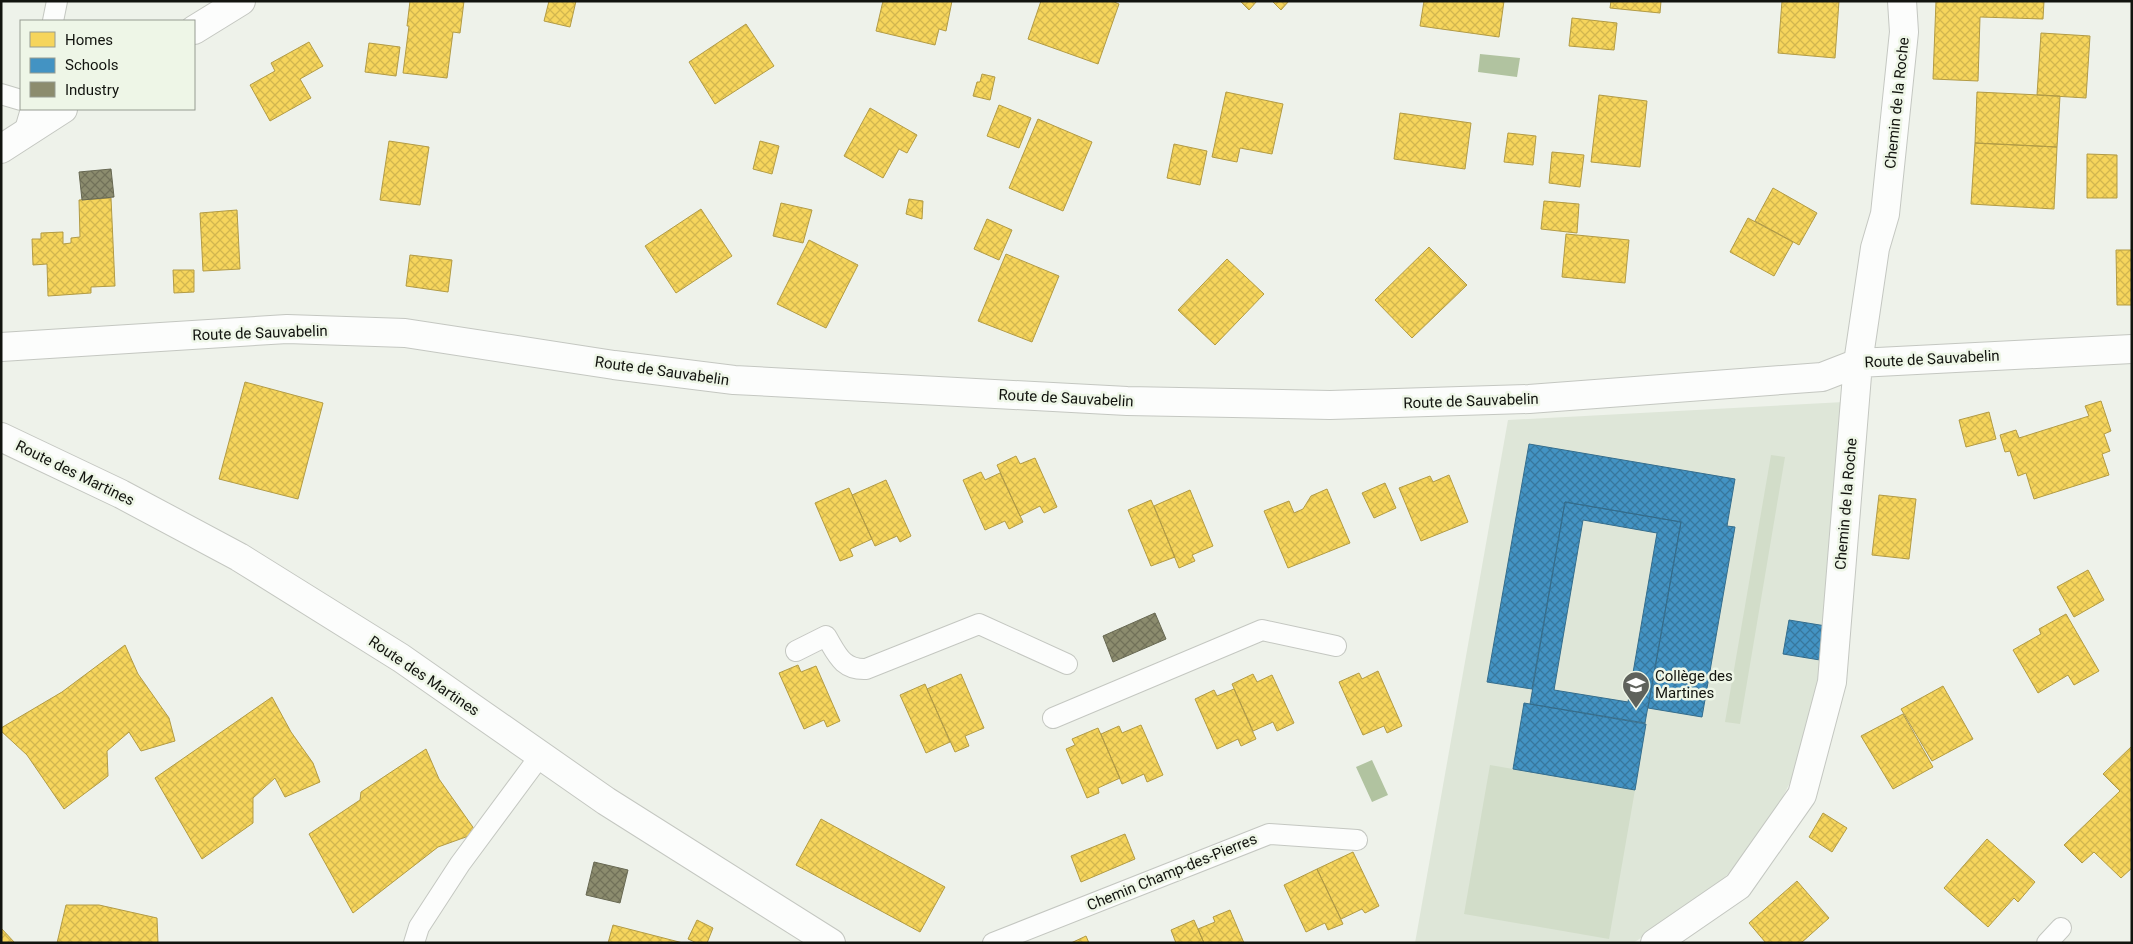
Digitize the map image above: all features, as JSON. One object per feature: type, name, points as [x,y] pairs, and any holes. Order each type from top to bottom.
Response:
[{"type":"street","points":[[195,29],[241,1]]},
{"type":"street","name":"Chemin de la Roche","points":[[1655,943],[1738,886],[1802,795],[1832,682],[1858,363],[1875,248],[1885,214],[1904,32],[1902,1]]},
{"type":"street","points":[[1,149],[27,121],[60,110]]},
{"type":"street","name":"Route de Sauvabelin","points":[[1,347],[287,329],[405,333],[614,365],[734,380],[1127,401],[1330,405],[1529,399],[1822,377],[1858,363],[2132,349]]},
{"type":"street","name":"Route des Martines","points":[[1,437],[121,494],[239,557],[401,658],[606,801],[831,943]]},
{"type":"lane","points":[[52,20],[57,1]]},
{"type":"lane","points":[[1,94],[20,100]]},
{"type":"lane","points":[[796,651],[826,636],[842,662],[850,668],[866,669],[979,624],[1067,664]]},
{"type":"lane","points":[[1053,718],[1262,630],[1336,646]]},
{"type":"lane","points":[[414,943],[419,927],[460,864],[540,756]]},
{"type":"lane","name":"Chemin Champ-des-Pierres","points":[[993,943],[1270,834],[1357,840]]},
{"type":"lane","points":[[2047,943],[2061,928]]},
{"type":"shaded area","points":[[1480,54],[1520,58],[1517,77],[1478,72]]},
{"type":"shaded area","name":"Collège des Martines","points":[[1844,402],[1824,665],[1805,753],[1764,834],[1708,896],[1633,943],[1415,943],[1508,420]]},
{"type":"shaded area","points":[[1771,455],[1785,457],[1740,724],[1725,722]]},
{"type":"shaded area","points":[[1372,760],[1388,795],[1372,802],[1356,767]]},
{"type":"shaded area","points":[[1490,765],[1635,790],[1609,939],[1464,914]]},
{"type":"building: Homes","points":[[410,1],[464,1],[460,33],[453,32],[447,78],[403,73]]},
{"type":"building: Homes","points":[[549,1],[576,1],[570,27],[544,21]]},
{"type":"building: Homes","points":[[883,1],[952,1],[946,31],[939,29],[935,45],[876,31]]},
{"type":"building: Homes","points":[[1041,1],[1112,1],[1119,4],[1098,64],[1028,39]]},
{"type":"building: Homes","points":[[1240,1],[1257,1],[1249,10]]},
{"type":"building: Homes","points":[[1272,1],[1289,1],[1281,10]]},
{"type":"building: Homes","points":[[1424,1],[1504,1],[1499,37],[1420,26]]},
{"type":"building: Homes","points":[[1611,1],[1661,1],[1660,13],[1610,8]]},
{"type":"building: Homes","points":[[1782,1],[1839,1],[1835,58],[1778,53]]},
{"type":"building: Homes","points":[[1936,1],[2044,1],[2043,19],[1980,17],[1978,81],[1933,79]]},
{"type":"building: Homes","points":[[1572,18],[1617,23],[1614,50],[1569,46]]},
{"type":"building: Homes","points":[[746,24],[774,66],[715,104],[689,62]]},
{"type":"building: Homes","points":[[2041,33],[2090,36],[2086,98],[2037,95]]},
{"type":"building: Homes","points":[[309,42],[323,66],[300,79],[311,98],[270,121],[250,85],[275,71],[271,63]]},
{"type":"building: Homes","points":[[369,43],[400,47],[396,76],[365,72]]},
{"type":"building: Homes","points":[[982,74],[995,77],[990,100],[973,96],[977,82],[980,82]]},
{"type":"building: Homes","points":[[1226,92],[1283,104],[1272,154],[1240,148],[1237,162],[1212,157]]},
{"type":"building: Homes","points":[[1977,92],[2060,96],[2057,147],[1975,143]]},
{"type":"building: Homes","points":[[1599,95],[1647,101],[1640,167],[1591,162]]},
{"type":"building: Homes","points":[[999,105],[1031,118],[1019,148],[987,136]]},
{"type":"building: Homes","points":[[870,108],[917,135],[907,153],[899,149],[883,178],[844,156]]},
{"type":"building: Homes","points":[[1400,113],[1471,123],[1465,169],[1394,159]]},
{"type":"building: Homes","points":[[1038,119],[1092,142],[1063,211],[1009,188]]},
{"type":"building: Homes","points":[[1508,133],[1536,136],[1533,165],[1504,162]]},
{"type":"building: Homes","points":[[389,141],[429,147],[420,205],[380,200]]},
{"type":"building: Homes","points":[[760,141],[779,146],[772,174],[753,169]]},
{"type":"building: Homes","points":[[1975,143],[2057,147],[2054,209],[1971,204]]},
{"type":"building: Homes","points":[[1174,144],[1207,151],[1200,185],[1167,178]]},
{"type":"building: Homes","points":[[1552,152],[1584,155],[1580,187],[1549,183]]},
{"type":"building: Homes","points":[[2087,154],[2117,155],[2117,198],[2087,198]]},
{"type":"building: Homes","points":[[1773,188],[1817,213],[1799,245],[1755,221]]},
{"type":"building: Homes","points":[[111,198],[115,286],[91,287],[91,293],[48,296],[47,264],[33,265],[32,239],[41,239],[41,233],[63,232],[63,244],[71,243],[71,238],[80,237],[79,200]]},
{"type":"building: Homes","points":[[909,199],[923,201],[922,219],[906,214]]},
{"type":"building: Homes","points":[[1544,201],[1579,204],[1577,233],[1541,229]]},
{"type":"building: Homes","points":[[781,203],[812,210],[803,243],[773,236]]},
{"type":"building: Homes","points":[[701,209],[732,256],[676,293],[645,246]]},
{"type":"building: Homes","points":[[237,210],[240,269],[203,271],[200,213]]},
{"type":"building: Homes","points":[[1748,218],[1793,242],[1774,276],[1730,252]]},
{"type":"building: Homes","points":[[987,219],[1012,230],[999,260],[974,249]]},
{"type":"building: Homes","points":[[1566,234],[1629,240],[1625,283],[1562,277]]},
{"type":"building: Homes","points":[[809,240],[858,265],[826,328],[777,304]]},
{"type":"building: Homes","points":[[1429,247],[1467,285],[1412,338],[1375,300]]},
{"type":"building: Homes","points":[[2116,250],[2132,250],[2132,305],[2117,305]]},
{"type":"building: Homes","points":[[1006,254],[1059,276],[1032,342],[978,321]]},
{"type":"building: Homes","points":[[410,255],[452,260],[448,292],[406,286]]},
{"type":"building: Homes","points":[[1227,259],[1264,294],[1215,345],[1178,310]]},
{"type":"building: Homes","points":[[173,270],[194,270],[194,292],[174,293]]},
{"type":"building: Homes","points":[[245,382],[323,403],[298,499],[219,479]]},
{"type":"building: Homes","points":[[2101,401],[2111,431],[2104,434],[2110,451],[2102,454],[2109,475],[2034,499],[2026,473],[2018,476],[2010,451],[2005,452],[2000,435],[2016,430],[2019,438],[2089,416],[2085,406]]},
{"type":"building: Homes","points":[[1989,412],[1996,439],[1966,447],[1959,420]]},
{"type":"building: Homes","points":[[1016,456],[1020,464],[1035,458],[1057,507],[1044,513],[1040,506],[1020,516],[997,465]]},
{"type":"building: Homes","points":[[981,472],[985,480],[1000,473],[1023,522],[1009,529],[1005,521],[985,530],[963,480]]},
{"type":"building: Homes","points":[[1449,475],[1468,522],[1421,541],[1399,488],[1430,476],[1433,482]]},
{"type":"building: Homes","points":[[886,480],[911,536],[900,542],[897,536],[875,546],[852,495]]},
{"type":"building: Homes","points":[[1385,483],[1396,508],[1374,518],[1362,493]]},
{"type":"building: Homes","points":[[849,488],[872,539],[850,549],[853,556],[840,561],[815,503]]},
{"type":"building: Homes","points":[[1327,489],[1350,543],[1288,568],[1264,511],[1289,501],[1294,513],[1303,509],[1311,496]]},
{"type":"building: Homes","points":[[1190,490],[1213,546],[1192,555],[1195,561],[1179,568],[1154,506]]},
{"type":"building: Homes","points":[[1879,495],[1916,499],[1909,559],[1872,555]]},
{"type":"building: Homes","points":[[1151,500],[1175,557],[1151,566],[1128,510]]},
{"type":"building: Homes","points":[[2088,570],[2104,600],[2074,617],[2057,587]]},
{"type":"building: Homes","points":[[2066,614],[2099,671],[2074,685],[2068,675],[2038,693],[2013,650],[2041,634],[2039,629]]},
{"type":"building: Homes","points":[[125,645],[138,674],[169,718],[175,741],[141,751],[129,732],[107,751],[108,776],[64,809],[27,755],[1,731],[1,728],[62,692]]},
{"type":"building: Homes","points":[[798,665],[801,672],[816,666],[840,721],[827,727],[824,720],[804,729],[779,673]]},
{"type":"building: Homes","points":[[1378,671],[1402,726],[1387,733],[1384,726],[1363,735],[1339,682],[1359,673],[1362,679]]},
{"type":"building: Homes","points":[[961,674],[984,728],[965,736],[969,746],[955,752],[927,689]]},
{"type":"building: Homes","points":[[1253,674],[1257,682],[1272,675],[1294,723],[1277,731],[1273,722],[1253,731],[1232,684]]},
{"type":"building: Homes","points":[[925,684],[950,742],[926,753],[900,695]]},
{"type":"building: Homes","points":[[1943,686],[1973,739],[1932,761],[1901,709]]},
{"type":"building: Homes","points":[[1234,689],[1256,739],[1241,746],[1238,739],[1217,749],[1195,699],[1214,690],[1217,696]]},
{"type":"building: Homes","points":[[272,697],[291,732],[313,763],[320,782],[285,797],[275,778],[253,798],[253,823],[202,859],[155,778]]},
{"type":"building: Homes","points":[[1903,714],[1933,767],[1893,789],[1861,736]]},
{"type":"building: Homes","points":[[1141,725],[1163,775],[1147,782],[1144,774],[1122,784],[1101,734],[1119,726],[1122,733]]},
{"type":"building: Homes","points":[[1098,728],[1120,778],[1098,788],[1099,793],[1087,798],[1066,749],[1075,745],[1072,739]]},
{"type":"building: Homes","points":[[2132,746],[2132,868],[2121,878],[2094,852],[2082,863],[2064,845],[2120,791],[2103,774]]},
{"type":"building: Homes","points":[[426,749],[439,779],[477,833],[438,847],[353,913],[309,834],[360,800],[361,792]]},
{"type":"building: Homes","points":[[1823,813],[1847,828],[1832,852],[1809,837]]},
{"type":"building: Homes","points":[[821,819],[945,887],[920,932],[796,865]]},
{"type":"building: Homes","points":[[1125,834],[1135,859],[1081,882],[1071,856]]},
{"type":"building: Homes","points":[[1987,839],[2035,882],[2018,902],[2014,898],[1988,927],[1944,888]]},
{"type":"building: Homes","points":[[1353,852],[1379,906],[1365,913],[1362,909],[1341,919],[1317,869]]},
{"type":"building: Homes","points":[[1317,869],[1343,924],[1328,930],[1325,923],[1306,932],[1284,885]]},
{"type":"building: Homes","points":[[1797,881],[1829,918],[1801,943],[1766,943],[1749,923]]},
{"type":"building: Homes","points":[[66,905],[99,905],[157,918],[158,943],[57,943]]},
{"type":"building: Homes","points":[[1230,910],[1244,943],[1204,943],[1198,929],[1215,922],[1213,917]]},
{"type":"building: Homes","points":[[697,920],[713,928],[707,943],[697,943],[688,939]]},
{"type":"building: Homes","points":[[1194,920],[1204,943],[1176,943],[1171,930]]},
{"type":"building: Homes","points":[[613,925],[683,943],[608,943]]},
{"type":"building: Homes","points":[[1,928],[15,943],[1,943]]},
{"type":"building: Homes","points":[[1086,936],[1089,943],[1071,943]]},
{"type":"building: Schools","points":[[1529,444],[1735,479],[1727,526],[1735,527],[1702,717],[1648,708],[1681,522],[1565,502],[1532,689],[1487,682]]},
{"type":"building: Schools","points":[[1565,502],[1681,522],[1645,723],[1530,704]],"holes":[[[1583,520],[1657,533],[1628,702],[1554,690]]]},
{"type":"building: Schools","points":[[1789,620],[1826,626],[1820,660],[1783,654]]},
{"type":"building: Schools","points":[[1524,703],[1646,724],[1635,790],[1513,769]]},
{"type":"building: Industry","points":[[111,169],[114,197],[82,200],[79,172]]},
{"type":"building: Industry","points":[[1155,613],[1166,639],[1113,662],[1103,636]]},
{"type":"building: Industry","points":[[594,862],[628,870],[620,903],[586,895]]},
{"type":"place","name":"Collège des Martines","points":[[1636,709]]}]
